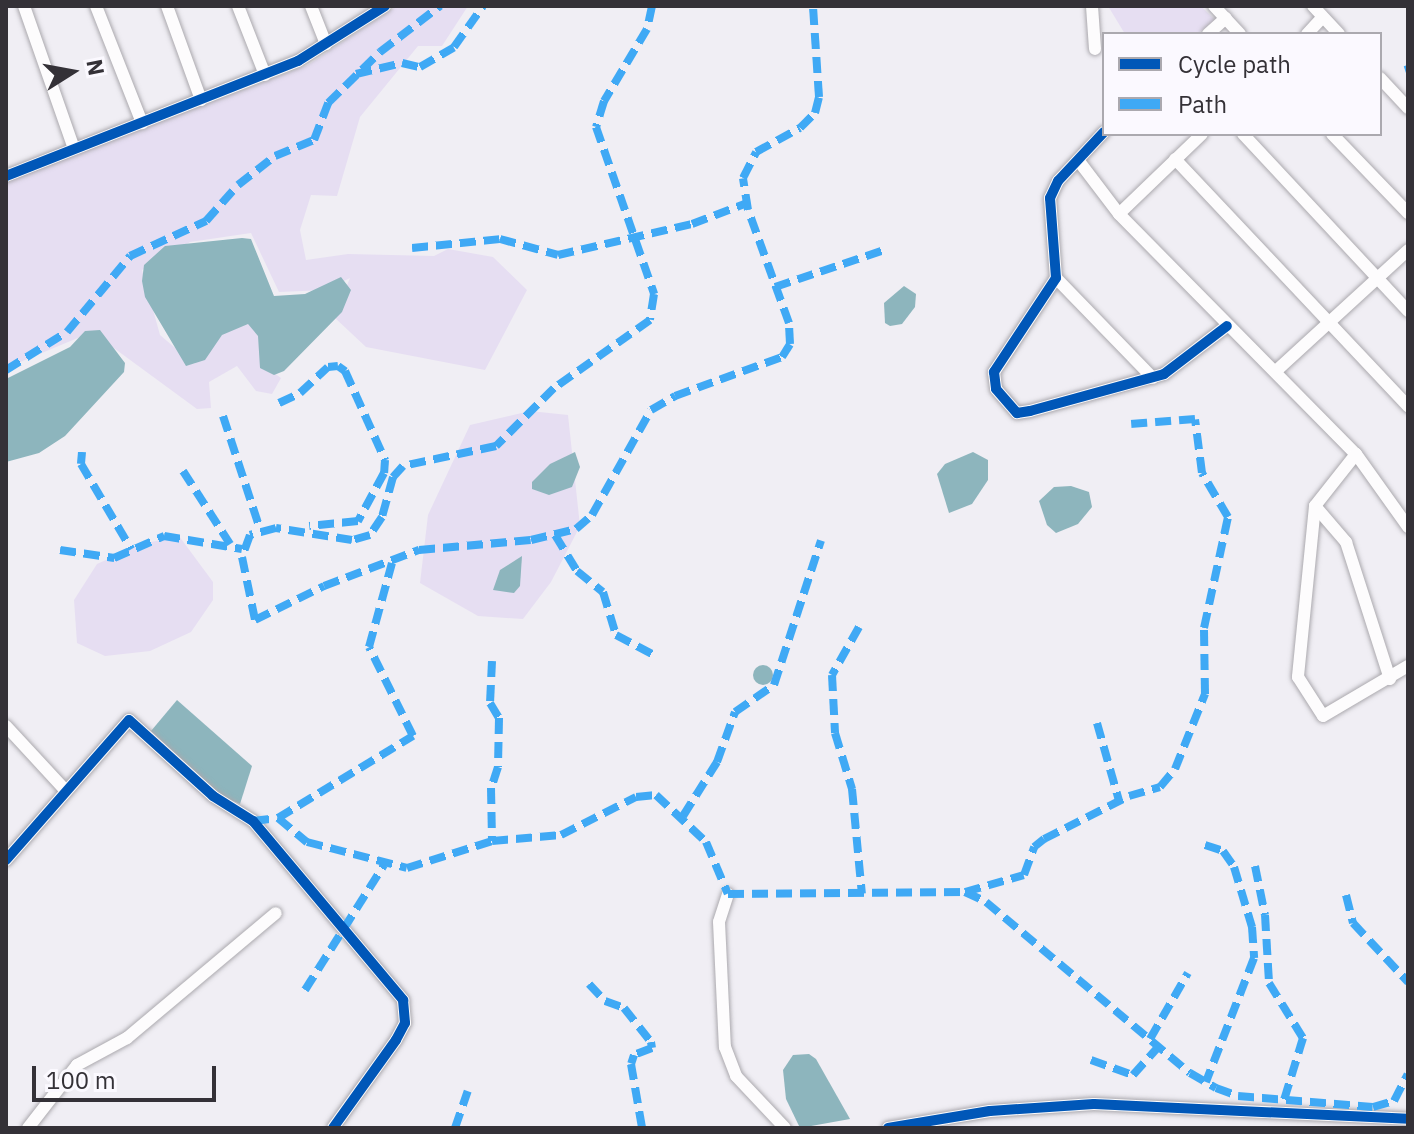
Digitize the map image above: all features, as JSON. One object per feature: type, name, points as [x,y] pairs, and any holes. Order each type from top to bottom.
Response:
[{"type":"street","points":[[24,6],[74,149]]},
{"type":"street","points":[[96,6],[142,123]]},
{"type":"street","points":[[167,6],[201,100]]},
{"type":"street","points":[[238,6],[265,75]]},
{"type":"street","points":[[311,6],[326,44]]},
{"type":"street","points":[[7,172],[265,75],[326,44],[385,6]]},
{"type":"street","points":[[1092,6],[1095,49]]},
{"type":"street","points":[[1214,6],[1238,32]]},
{"type":"street","points":[[1313,6],[1337,32]]},
{"type":"street","points":[[1309,32],[1323,17]]},
{"type":"street","points":[[1210,32],[1226,18]]},
{"type":"street","points":[[1382,80],[1408,108]]},
{"type":"street","points":[[1102,134],[1050,198],[1056,278],[994,372],[996,389],[1017,413],[1153,378],[1164,374],[1227,326]]},
{"type":"street","points":[[1119,214],[1200,136]]},
{"type":"street","points":[[1245,136],[1408,311]]},
{"type":"street","points":[[1334,136],[1408,213]]},
{"type":"street","points":[[1175,159],[1408,406]]},
{"type":"street","points":[[1078,160],[1119,214],[1356,454],[1408,527]]},
{"type":"street","points":[[1276,371],[1408,250]]},
{"type":"street","points":[[1056,278],[1153,378]]},
{"type":"street","points":[[1356,454],[1315,506],[1298,677],[1323,716],[1408,666]]},
{"type":"street","points":[[1315,506],[1346,542],[1390,679]]},
{"type":"street","points":[[6,860],[129,720],[213,796],[253,821],[403,1000],[405,1023],[333,1128]]},
{"type":"street","points":[[6,726],[66,791]]},
{"type":"street","points":[[728,894],[719,922],[725,1047],[736,1076],[785,1128]]},
{"type":"street","points":[[28,1128],[77,1065],[127,1038],[276,913]]},
{"type":"street","points":[[888,1128],[990,1111],[1094,1104],[1408,1119]]},
{"type":"shaded area","points":[[397,6],[468,6],[442,46],[418,46],[360,117],[337,196],[311,195],[300,230],[306,260],[348,254],[434,256],[448,249],[493,257],[527,290],[485,370],[366,347],[334,317],[350,278],[326,290],[279,292],[251,233],[190,242],[142,270],[160,335],[194,364],[221,333],[250,321],[264,342],[266,367],[281,378],[272,394],[256,391],[237,366],[209,382],[211,408],[197,409],[92,332],[6,368],[6,181],[308,65]]},
{"type":"shaded area","points":[[1108,6],[1201,6],[1215,20],[1200,32],[1124,32]]},
{"type":"shaded area","points":[[530,411],[568,415],[580,526],[551,582],[523,619],[478,616],[420,583],[428,515],[470,425]]},
{"type":"shaded area","points":[[179,536],[213,582],[213,600],[191,632],[150,651],[105,656],[77,643],[74,600],[97,564],[142,544]]},
{"type":"water","points":[[251,239],[274,296],[305,294],[341,277],[351,290],[342,312],[284,371],[274,375],[260,368],[258,336],[248,324],[222,335],[205,360],[186,366],[145,297],[142,281],[144,265],[165,246]]},
{"type":"water","points":[[904,286],[916,294],[915,307],[902,324],[890,326],[885,323],[884,303]]},
{"type":"water","points":[[100,330],[125,363],[124,372],[65,436],[39,453],[6,462],[6,379],[70,347],[85,331]]},
{"type":"water","points":[[575,452],[580,467],[572,487],[549,495],[532,489],[532,482],[550,464]]},
{"type":"water","points":[[973,452],[988,460],[988,480],[972,504],[949,513],[937,474],[945,464]]},
{"type":"water","points":[[1071,486],[1089,492],[1092,507],[1078,524],[1056,533],[1047,525],[1039,501],[1054,487]]},
{"type":"water","points":[[522,556],[520,586],[514,593],[493,590],[500,570]]},
{"type":"water","points":[[763,665],[770,668],[773,675],[770,682],[763,685],[756,682],[753,675],[756,668]]},
{"type":"water","points":[[177,700],[252,766],[240,804],[222,796],[151,731]]},
{"type":"water","points":[[809,1054],[816,1059],[850,1119],[800,1128],[786,1099],[783,1070],[793,1055]]},
{"type":"marked path","points":[[6,370],[67,332],[130,256],[206,221],[238,185],[275,156],[314,140],[328,103],[380,52],[440,6]]},
{"type":"marked path","points":[[356,74],[402,63],[420,67],[454,47],[483,6]]},
{"type":"marked path","points":[[652,6],[647,29],[604,101],[596,127],[654,294],[650,320],[554,388],[496,446],[403,466],[393,477],[382,517],[370,535],[352,540],[276,528],[250,535],[242,557],[255,620],[324,586],[419,550],[531,540],[576,529],[592,515],[651,410],[675,396],[782,357],[790,344],[789,323],[748,210],[743,178],[756,152],[800,128],[815,113],[819,97],[813,6]]},
{"type":"marked path","points":[[412,248],[500,239],[558,255],[692,224],[747,203]]},
{"type":"marked path","points":[[775,287],[884,250]]},
{"type":"marked path","points":[[279,403],[300,393],[328,367],[338,366],[345,371],[385,460],[384,473],[358,521],[309,526]]},
{"type":"marked path","points":[[223,416],[260,529]]},
{"type":"marked path","points":[[965,892],[1024,875],[1034,847],[1044,839],[1129,796],[1160,787],[1175,769],[1205,694],[1204,628],[1228,517],[1202,473],[1195,419],[1130,424]]},
{"type":"marked path","points":[[82,452],[81,464],[131,549]]},
{"type":"marked path","points":[[183,471],[230,544]]},
{"type":"marked path","points":[[555,535],[577,571],[603,592],[616,635],[652,654]]},
{"type":"marked path","points":[[60,550],[114,558],[164,536],[242,549]]},
{"type":"marked path","points":[[683,816],[717,762],[735,712],[774,685],[821,540]]},
{"type":"marked path","points":[[278,818],[413,736],[369,647],[392,563]]},
{"type":"marked path","points":[[859,627],[832,675],[835,733],[852,789],[862,894]]},
{"type":"marked path","points":[[492,661],[490,703],[499,718],[498,767],[491,788],[492,841]]},
{"type":"marked path","points":[[1097,723],[1119,801]]},
{"type":"marked path","points":[[253,821],[278,818],[307,842],[407,868],[492,841],[561,835],[636,797],[656,795],[706,842],[728,894],[965,892],[986,902],[1190,1073],[1216,1088],[1238,1096],[1373,1107],[1394,1101],[1408,1074]]},
{"type":"marked path","points":[[1205,845],[1223,851],[1234,867],[1252,927],[1254,958],[1206,1082]]},
{"type":"marked path","points":[[305,990],[384,865]]},
{"type":"marked path","points":[[1255,866],[1265,915],[1269,983],[1303,1038],[1284,1100]]},
{"type":"marked path","points":[[1346,895],[1353,923],[1408,982]]},
{"type":"marked path","points":[[1150,1039],[1188,973]]},
{"type":"marked path","points":[[589,984],[605,1001],[624,1008],[651,1042],[652,1048],[634,1055],[631,1064],[642,1128]]},
{"type":"marked path","points":[[1091,1060],[1133,1075],[1159,1046]]},
{"type":"marked path","points":[[455,1128],[468,1091]]},
{"type":"cycle path","points":[[6,176],[298,61],[385,6]]},
{"type":"cycle path","points":[[1102,134],[1058,181],[1050,198],[1056,278],[994,372],[996,389],[1017,413],[1030,411],[1164,374],[1227,326]]},
{"type":"cycle path","points":[[6,860],[129,720],[213,796],[253,821],[403,1000],[405,1023],[396,1040],[333,1128]]},
{"type":"cycle path","points":[[888,1128],[990,1111],[1094,1104],[1408,1119]]}]
